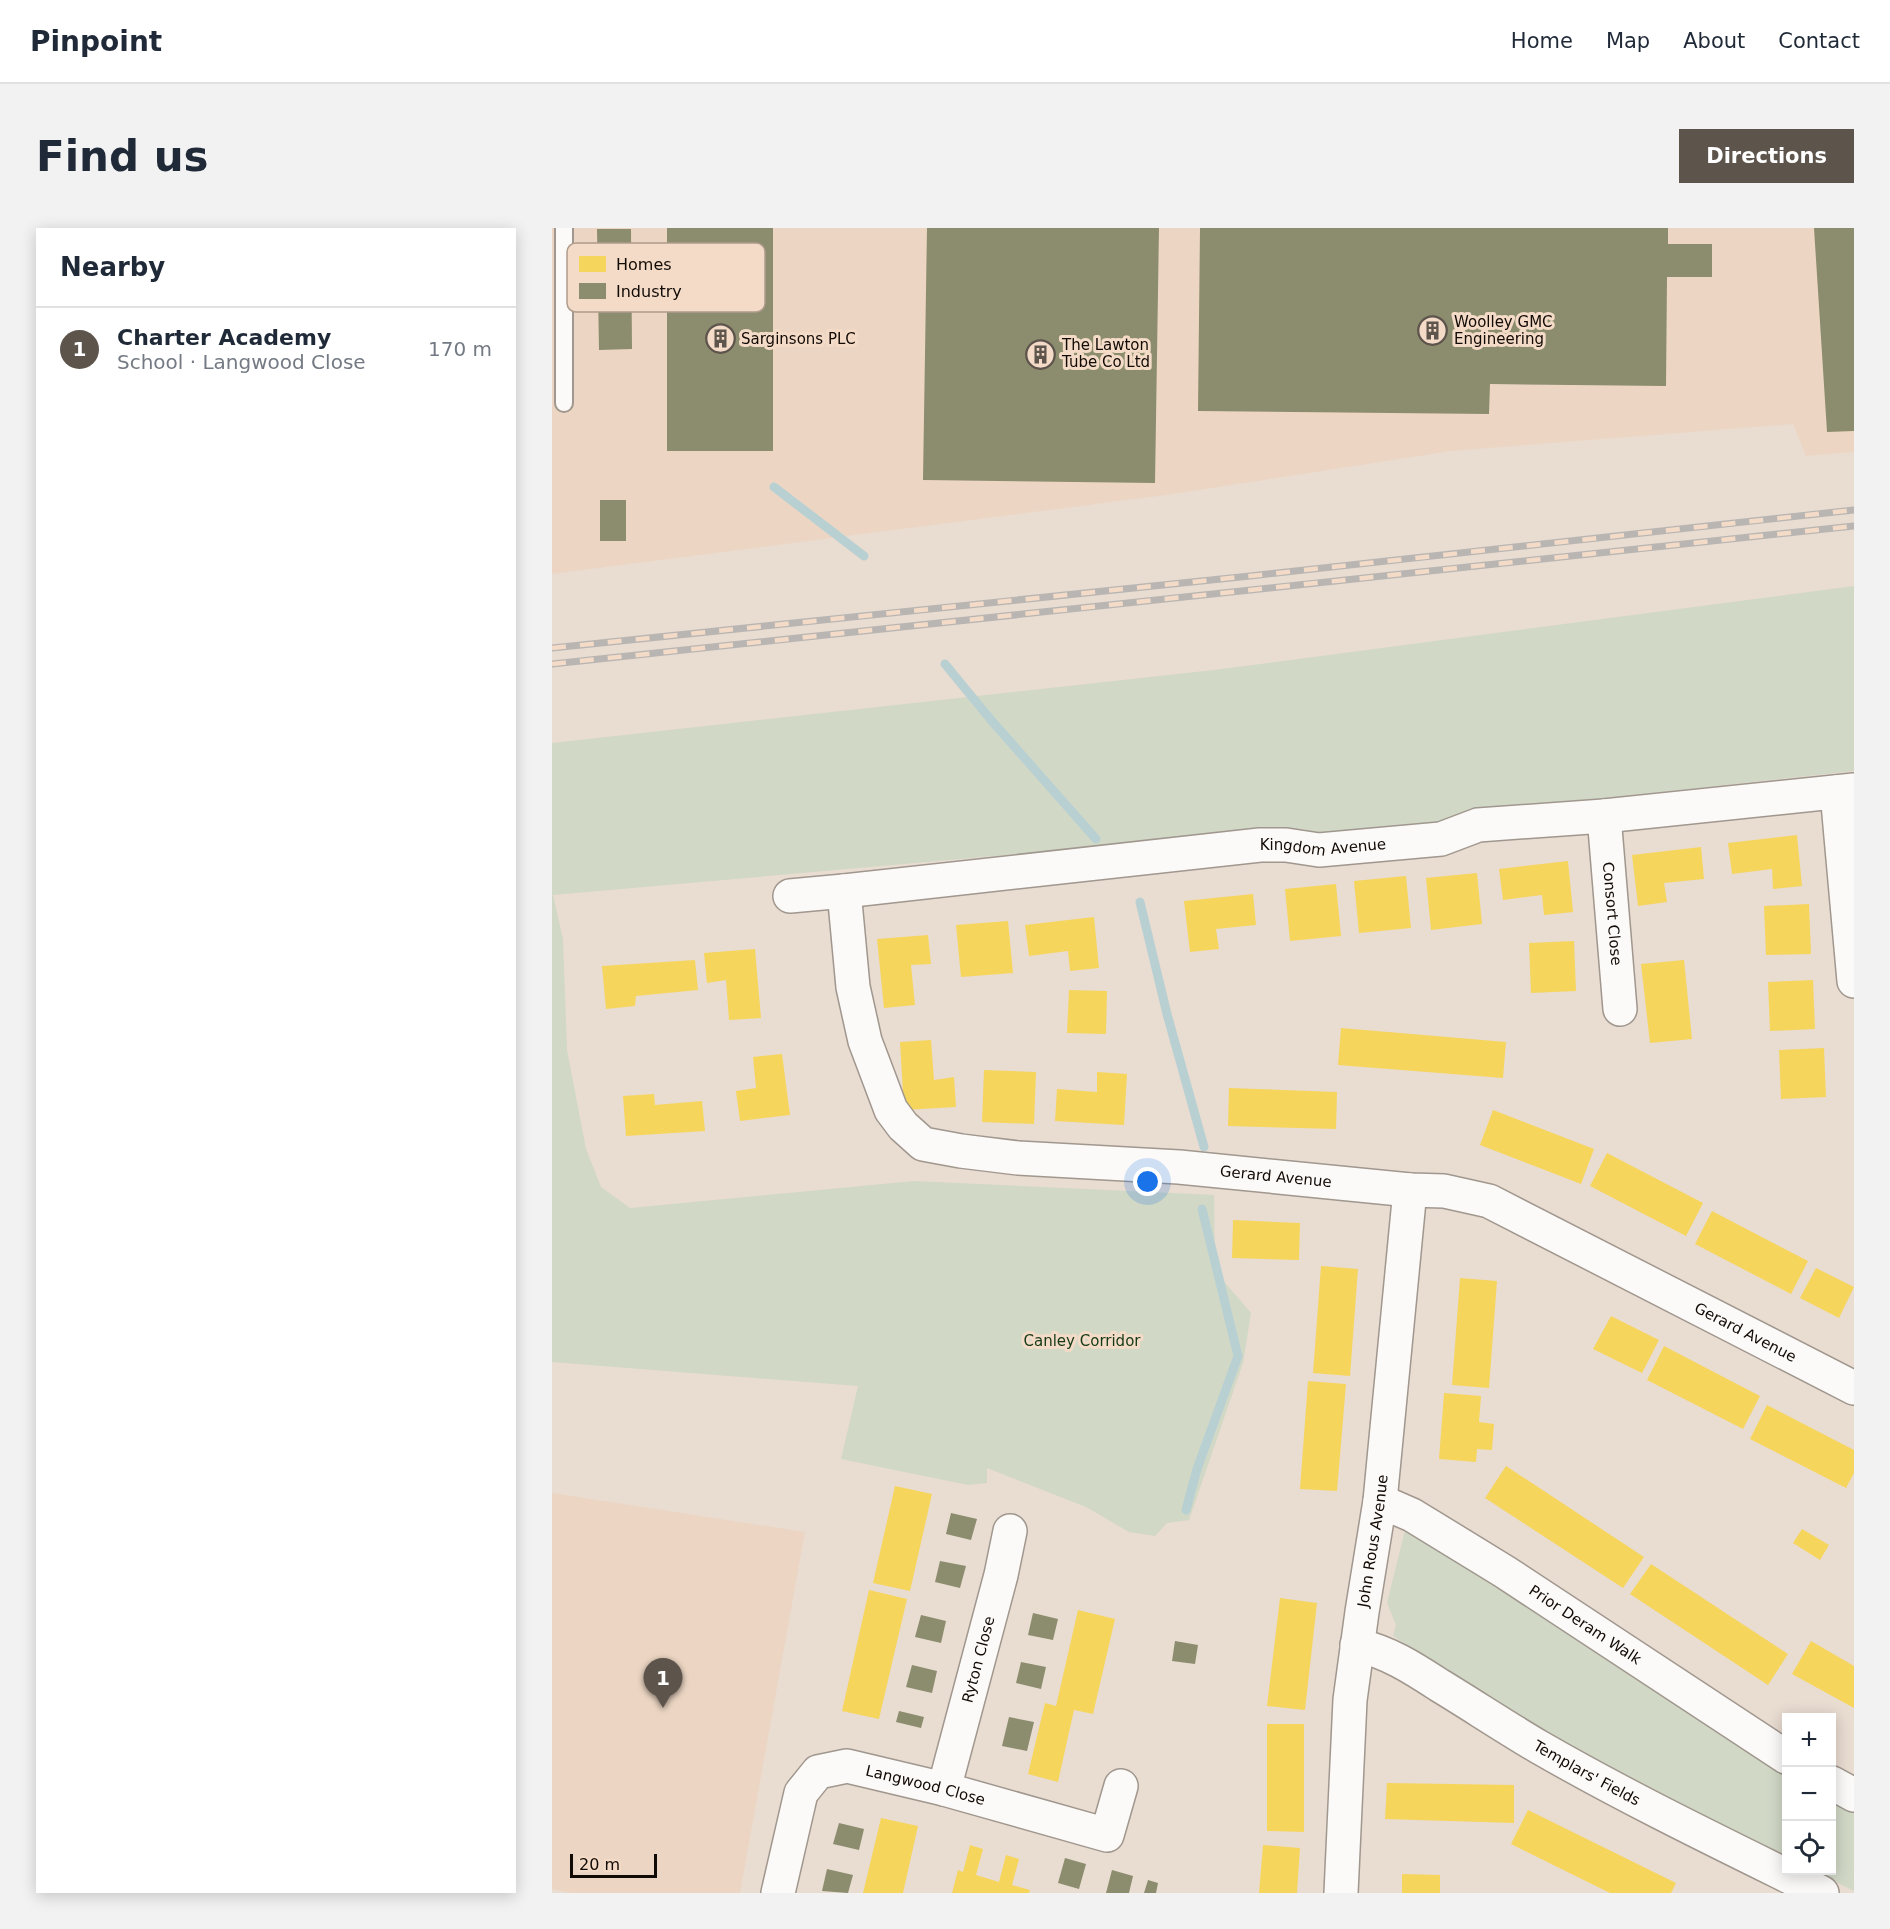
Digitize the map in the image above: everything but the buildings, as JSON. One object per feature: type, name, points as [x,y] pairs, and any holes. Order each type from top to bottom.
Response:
[{"type":"street","name":"Kingdom Avenue","points":[[790,896],[1260,845],[1286,845],[1319,850],[1441,839],[1478,825],[1604,816],[1846,791]]},
{"type":"street","points":[[1846,791],[1854,981]]},
{"type":"street","name":"Consort Close","points":[[1604,816],[1620,1009]]},
{"type":"street","name":"Gerard Avenue","points":[[844,891],[853,987],[865,1041],[891,1110],[903,1126],[923,1144],[1018,1158],[1179,1167],[1410,1190],[1444,1191],[1489,1201],[1854,1388]]},
{"type":"street","name":"John Rous Avenue","points":[[1341,1893],[1350,1700],[1380,1501],[1410,1190]]},
{"type":"street","name":"Prior Deram Walk","points":[[1380,1501],[1412,1515],[1505,1572],[1782,1754]]},
{"type":"street","name":"Ryton Close","points":[[944,1789],[1001,1575],[1010,1531]]},
{"type":"street","name":"Templars' Fields","points":[[1357,1645],[1404,1663],[1562,1760],[1655,1810],[1822,1893]]},
{"type":"street","name":"Langwood Close","points":[[778,1893],[801,1793],[818,1772],[847,1766],[944,1789],[1107,1836],[1120,1786]]},
{"type":"street","points":[[1836,1785],[1854,1796]]},
{"type":"lane","points":[[564,228],[564,403]]},
{"type":"shaded area","points":[[552,228],[1854,228],[1854,452],[1806,456],[1793,424],[1451,451],[1166,495],[552,574]]},
{"type":"shaded area","points":[[552,1493],[805,1532],[740,1893],[571,1893],[552,1889]]},
{"type":"green space","name":"Canley Corridor","points":[[1854,586],[1854,771],[1469,813],[1437,825],[1320,836],[1292,830],[553,895],[563,939],[567,1050],[586,1149],[601,1187],[630,1208],[914,1181],[1214,1195],[1215,1271],[1251,1313],[1243,1363],[1189,1520],[1167,1523],[1155,1536],[1129,1532],[1086,1507],[987,1468],[987,1483],[968,1485],[841,1459],[858,1386],[552,1362],[552,743],[1214,670]]},
{"type":"green space","points":[[1405,1530],[1416,1531],[1782,1768],[1782,1855],[1607,1766],[1507,1710],[1393,1636],[1396,1625],[1387,1603]]},
{"type":"green space","points":[[1836,1799],[1854,1809],[1854,1891],[1822,1875],[1836,1875]]},
{"type":"waterway","points":[[774,487],[864,556]]},
{"type":"waterway","points":[[945,664],[1096,839]]},
{"type":"waterway","points":[[1140,902],[1167,1014],[1204,1147]]},
{"type":"waterway","points":[[1186,1510],[1197,1469],[1238,1356],[1202,1209]]},
{"type":"railway","points":[[552,648],[1250,576],[1854,510]]},
{"type":"railway","points":[[552,664],[1854,526]]},
{"type":"place","name":"Woolley GMC Engineering","points":[[1433,331]]},
{"type":"place","name":"Sarginsons PLC","points":[[720,339]]},
{"type":"place","name":"The Lawton Tube Co Ltd","points":[[1041,354]]},
{"type":"place","name":"Charter Academy","points":[[663,1708]]}]
